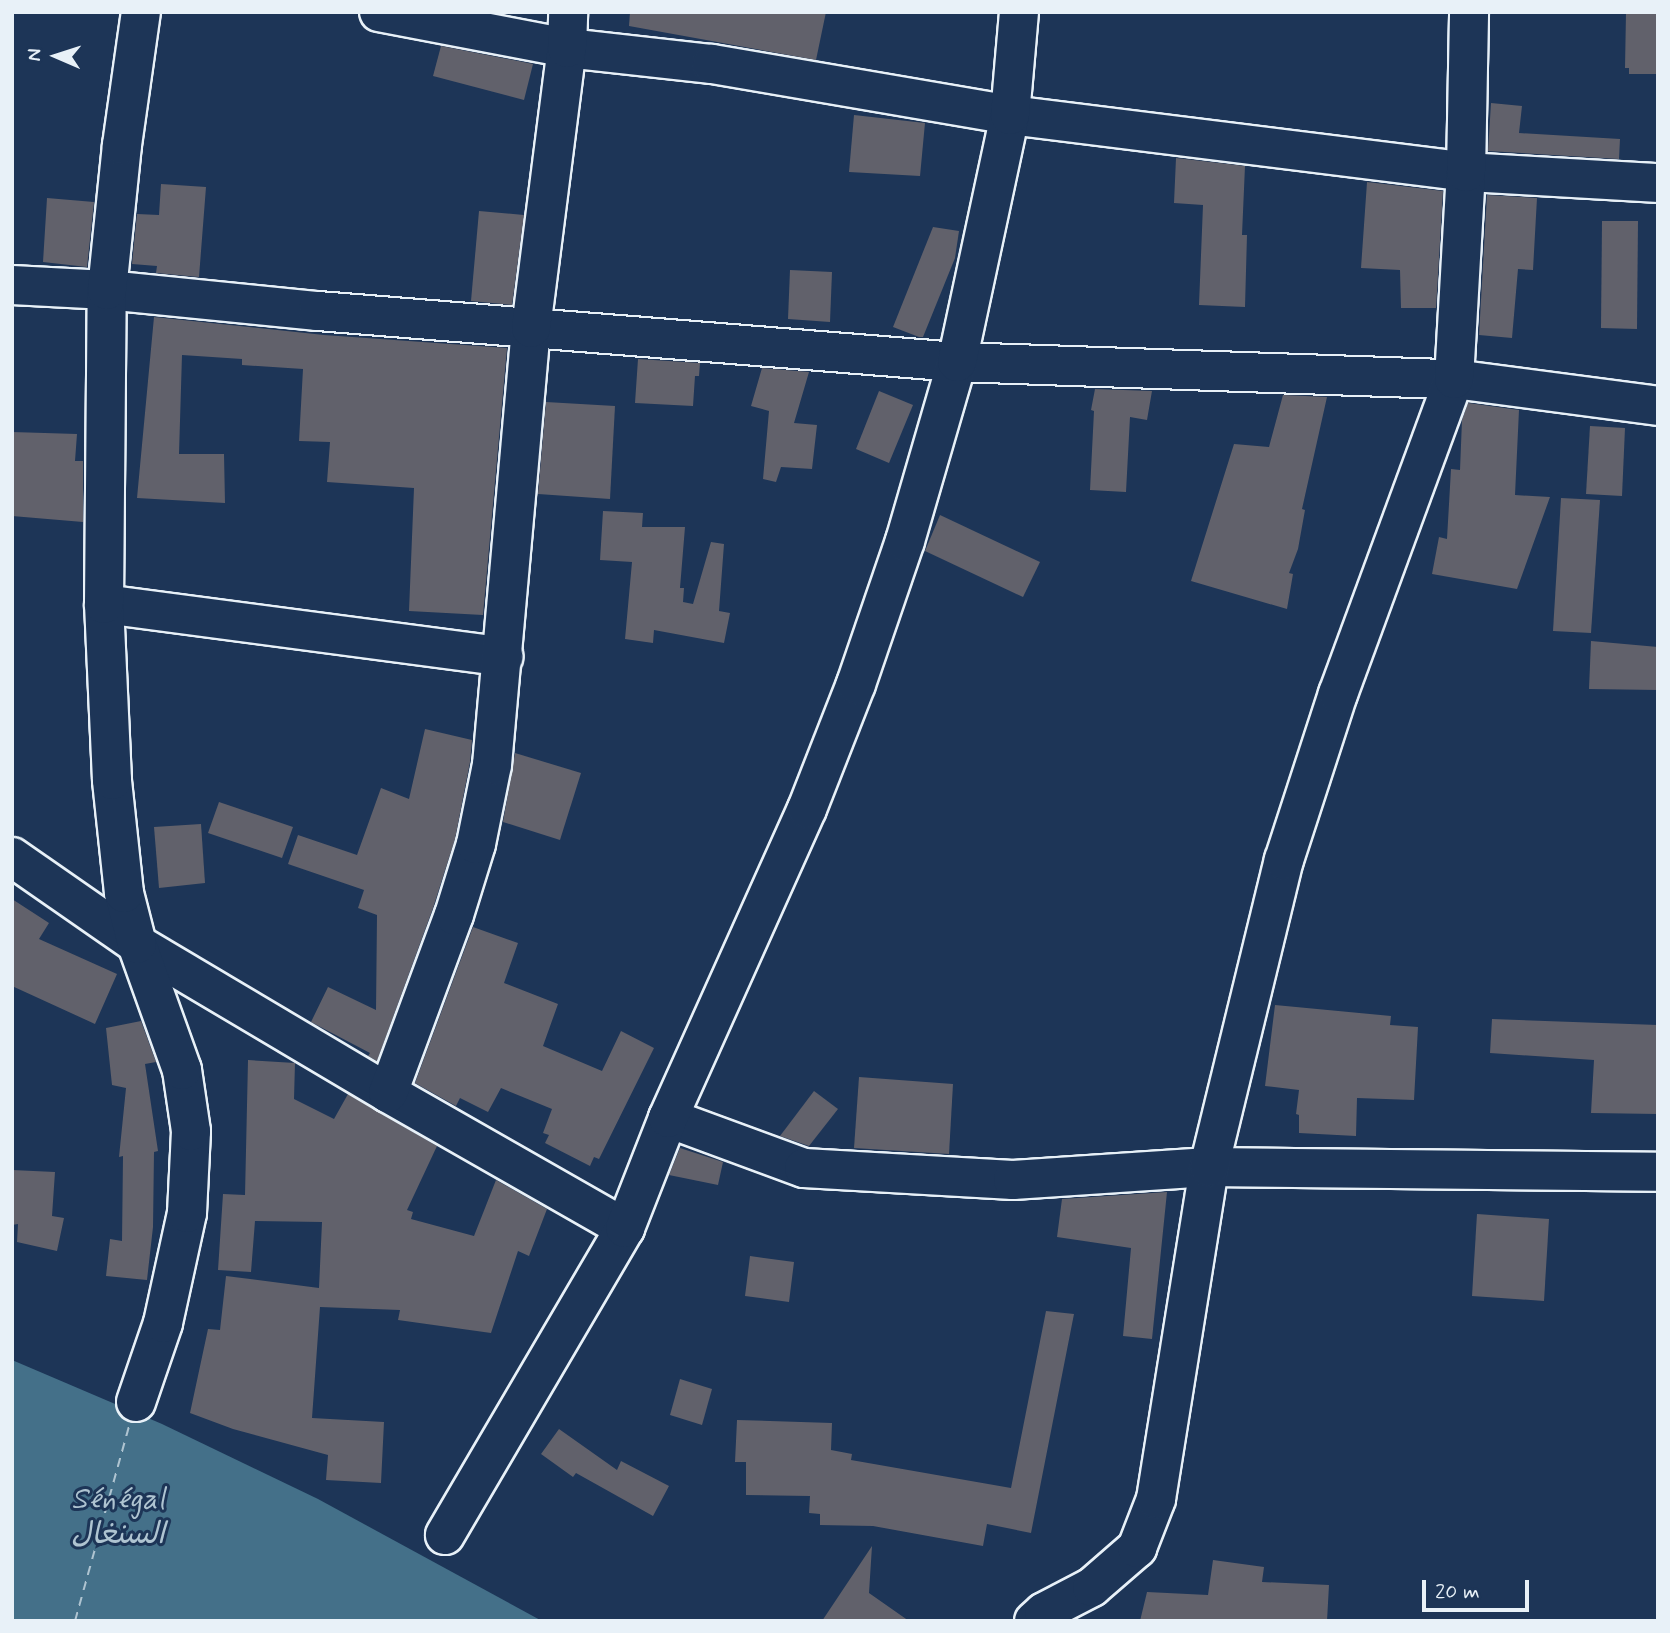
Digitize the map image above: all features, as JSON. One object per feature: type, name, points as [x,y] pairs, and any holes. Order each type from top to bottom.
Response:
[{"type":"street","points":[[136,1402],[163,1323],[187,1213],[191,1131],[182,1070],[137,944],[124,892],[112,780],[104,604],[107,290],[122,145],[141,12]]},
{"type":"street","points":[[379,12],[568,30],[712,64],[1010,115],[1466,172],[1658,183]]},
{"type":"street","points":[[445,1535],[625,1228],[668,1118],[807,809],[856,684],[905,541],[957,362],[1010,115],[1018,12]]},
{"type":"street","points":[[1034,1621],[1044,1612],[1092,1587],[1137,1548],[1156,1499],[1209,1167],[1284,860],[1338,694],[1454,379],[1466,172],[1469,12]]},
{"type":"street","points":[[388,1093],[454,915],[476,845],[492,765],[504,657],[531,328],[568,30]]},
{"type":"street","points":[[12,285],[107,290],[957,362],[1454,379],[1658,406]]},
{"type":"street","points":[[104,604],[504,657]]},
{"type":"street","points":[[12,857],[137,944],[388,1093],[625,1228]]},
{"type":"street","points":[[668,1118],[804,1168],[1013,1180],[1209,1167],[1658,1172]]},
{"type":"water","name":"Sénégal السنغال","points":[[12,1360],[162,1424],[318,1499],[542,1621],[12,1621]]},
{"type":"building","points":[[630,12],[826,12],[816,60],[629,26]]},
{"type":"building","points":[[1626,12],[1658,12],[1658,74],[1629,74],[1629,68],[1625,68]]},
{"type":"building","points":[[441,46],[533,64],[524,100],[433,76]]},
{"type":"building","points":[[1491,103],[1522,106],[1519,133],[1620,139],[1619,159],[1488,151]]},
{"type":"building","points":[[854,115],[925,123],[920,176],[849,172]]},
{"type":"building","points":[[1176,158],[1245,166],[1242,235],[1247,235],[1245,307],[1199,305],[1203,205],[1174,203]]},
{"type":"building","points":[[1367,182],[1443,191],[1436,308],[1401,308],[1400,270],[1361,268]]},
{"type":"building","points":[[161,184],[206,187],[199,277],[156,273],[157,266],[132,264],[137,214],[159,215]]},
{"type":"building","points":[[1487,195],[1537,198],[1533,270],[1518,269],[1512,338],[1479,335]]},
{"type":"building","points":[[47,198],[94,202],[87,267],[43,262]]},
{"type":"building","points":[[479,211],[524,215],[512,305],[471,301]]},
{"type":"building","points":[[1602,221],[1638,221],[1637,329],[1601,328]]},
{"type":"building","points":[[933,227],[959,231],[955,258],[923,337],[919,337],[893,327]]},
{"type":"building","points":[[790,270],[832,272],[830,322],[788,319]]},
{"type":"building","points":[[154,317],[324,335],[507,348],[483,615],[409,611],[414,488],[327,482],[330,442],[299,441],[303,369],[242,365],[242,359],[182,355],[179,454],[224,454],[225,503],[137,498]]},
{"type":"building","points":[[638,359],[700,363],[699,376],[695,376],[693,406],[635,403]]},
{"type":"building","points":[[762,368],[809,372],[794,423],[817,425],[812,469],[781,467],[776,482],[763,479],[769,411],[751,406]]},
{"type":"building","points":[[1095,389],[1152,391],[1147,420],[1130,417],[1126,492],[1090,490],[1094,411],[1091,410]]},
{"type":"building","points":[[879,391],[913,405],[889,463],[856,449]]},
{"type":"building","points":[[1283,395],[1327,397],[1302,509],[1305,510],[1298,549],[1289,573],[1293,574],[1287,609],[1191,581],[1234,444],[1269,447]]},
{"type":"building","points":[[546,402],[615,406],[610,499],[538,494]]},
{"type":"building","points":[[1468,403],[1519,410],[1515,495],[1550,497],[1517,589],[1432,574],[1439,537],[1447,539],[1451,469],[1460,470],[1462,420]]},
{"type":"building","points":[[1590,426],[1625,428],[1622,496],[1586,494]]},
{"type":"building","points":[[12,432],[77,434],[75,461],[83,461],[83,522],[12,516]]},
{"type":"building","points":[[1561,498],[1600,500],[1591,633],[1553,631]]},
{"type":"building","points":[[603,511],[643,513],[642,527],[685,527],[680,588],[684,588],[683,602],[693,604],[711,542],[724,544],[719,611],[730,613],[724,643],[654,630],[653,643],[625,639],[632,562],[600,560]]},
{"type":"building","points":[[940,515],[1040,562],[1023,597],[925,551]]},
{"type":"building","points":[[1591,641],[1658,647],[1658,690],[1589,689]]},
{"type":"building","points":[[425,729],[472,740],[470,762],[455,839],[433,908],[377,1061],[368,1056],[370,1053],[311,1022],[328,987],[376,1010],[377,915],[358,908],[364,890],[288,864],[298,835],[357,855],[381,788],[409,799]]},
{"type":"building","points":[[515,753],[581,773],[560,840],[503,822]]},
{"type":"building","points":[[219,802],[293,827],[282,858],[208,833]]},
{"type":"building","points":[[201,824],[205,883],[159,888],[154,827]]},
{"type":"building","points":[[12,899],[49,923],[39,939],[117,974],[95,1024],[12,986]]},
{"type":"building","points":[[473,927],[518,943],[504,983],[558,1004],[543,1046],[602,1071],[621,1031],[654,1048],[599,1159],[594,1157],[590,1166],[545,1143],[549,1135],[543,1133],[552,1109],[501,1088],[488,1112],[460,1098],[456,1106],[415,1083]]},
{"type":"building","points":[[1275,1005],[1391,1016],[1390,1025],[1418,1027],[1414,1100],[1357,1098],[1356,1136],[1299,1133],[1299,1115],[1296,1114],[1299,1090],[1265,1086]]},
{"type":"building","points":[[1492,1019],[1658,1025],[1658,1114],[1591,1113],[1594,1060],[1490,1053]]},
{"type":"building","points":[[141,1021],[156,1062],[145,1064],[158,1151],[154,1152],[153,1227],[147,1280],[106,1276],[110,1239],[122,1241],[123,1156],[119,1157],[126,1088],[112,1085],[106,1028]]},
{"type":"building","points":[[248,1060],[295,1063],[294,1099],[334,1119],[348,1094],[437,1146],[407,1210],[413,1212],[411,1219],[474,1236],[496,1180],[547,1209],[529,1256],[518,1251],[491,1333],[398,1320],[400,1310],[320,1307],[312,1418],[384,1422],[381,1483],[326,1480],[328,1455],[233,1429],[190,1413],[208,1329],[220,1330],[226,1276],[319,1288],[322,1222],[255,1221],[251,1272],[218,1270],[223,1194],[245,1195]]},
{"type":"building","points":[[859,1077],[953,1084],[949,1154],[854,1148]]},
{"type":"building","points":[[814,1091],[838,1109],[809,1146],[780,1136]]},
{"type":"building","points":[[680,1148],[723,1162],[718,1185],[669,1175]]},
{"type":"building","points":[[12,1170],[55,1172],[52,1216],[64,1218],[57,1251],[17,1242],[18,1224],[12,1225]]},
{"type":"building","points":[[1167,1192],[1152,1339],[1123,1336],[1131,1248],[1057,1237],[1062,1199]]},
{"type":"building","points":[[1477,1214],[1549,1219],[1544,1301],[1472,1296]]},
{"type":"building","points":[[750,1256],[794,1262],[789,1302],[745,1296]]},
{"type":"building","points":[[1046,1311],[1074,1314],[1031,1533],[987,1524],[983,1546],[873,1526],[820,1525],[820,1514],[809,1513],[810,1496],[746,1495],[746,1462],[735,1462],[737,1420],[832,1423],[831,1450],[852,1454],[851,1460],[1011,1488]]},
{"type":"building","points":[[680,1379],[712,1389],[702,1425],[670,1415]]},
{"type":"building","points":[[559,1429],[617,1470],[621,1461],[669,1486],[653,1516],[576,1473],[573,1477],[541,1454]]},
{"type":"building","points":[[872,1546],[869,1593],[909,1621],[822,1621]]},
{"type":"building","points":[[1213,1560],[1264,1567],[1262,1582],[1329,1585],[1327,1621],[1140,1621],[1147,1592],[1208,1595]]},
{"type":"ferry route","points":[[75,1621],[131,1419]]}]
